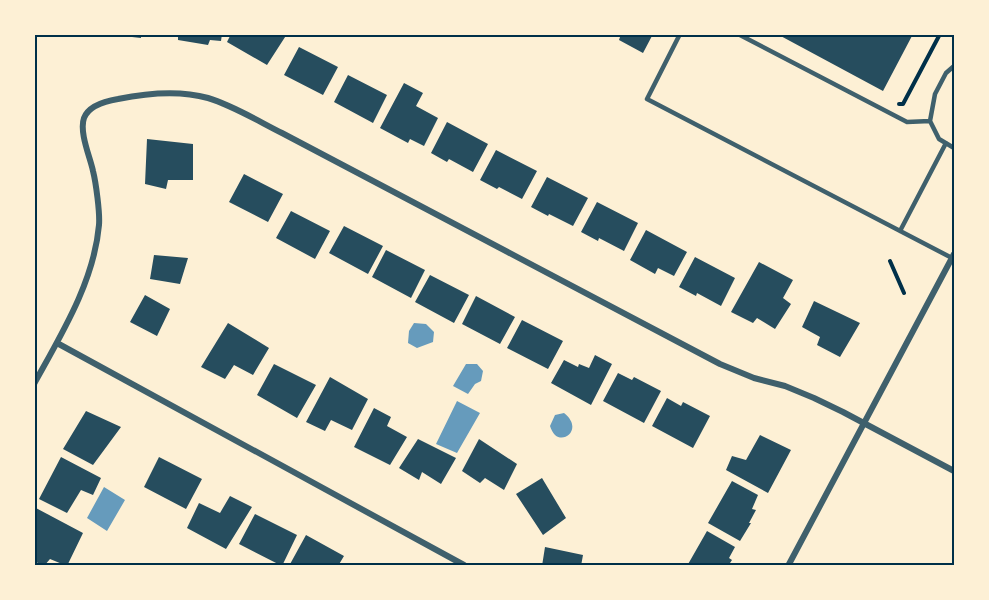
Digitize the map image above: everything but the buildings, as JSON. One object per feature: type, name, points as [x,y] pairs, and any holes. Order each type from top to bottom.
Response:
[{"type":"street","points":[[34,384],[82,291],[93,257],[99,224],[94,174],[82,127],[85,116],[94,106],[115,99],[138,95],[187,94],[229,106],[720,364],[814,398],[954,471]]},
{"type":"street","points":[[788,566],[953,256]]},
{"type":"street","points":[[57,343],[464,565]]},
{"type":"lane","points":[[680,34],[647,99],[900,231],[953,256]]},
{"type":"lane","points":[[738,34],[908,122],[930,121]]},
{"type":"lane","points":[[954,66],[946,73],[935,94],[930,121],[939,139],[954,148]]},
{"type":"lane","points":[[900,231],[946,143]]},
{"type":"path","points":[[893,104],[903,104],[940,34]]},
{"type":"path","points":[[890,261],[904,293]]},
{"type":"water","points":[[414,323],[426,324],[434,332],[433,342],[417,348],[408,343],[409,331]]},
{"type":"water","points":[[466,364],[477,364],[483,371],[481,381],[475,384],[468,394],[453,386]]},
{"type":"water","points":[[457,401],[480,413],[457,453],[436,444]]},
{"type":"water","points":[[564,413],[572,424],[572,429],[567,436],[559,437],[554,434],[550,426],[555,415]]},
{"type":"water","points":[[104,487],[125,500],[107,531],[87,518]]}]
